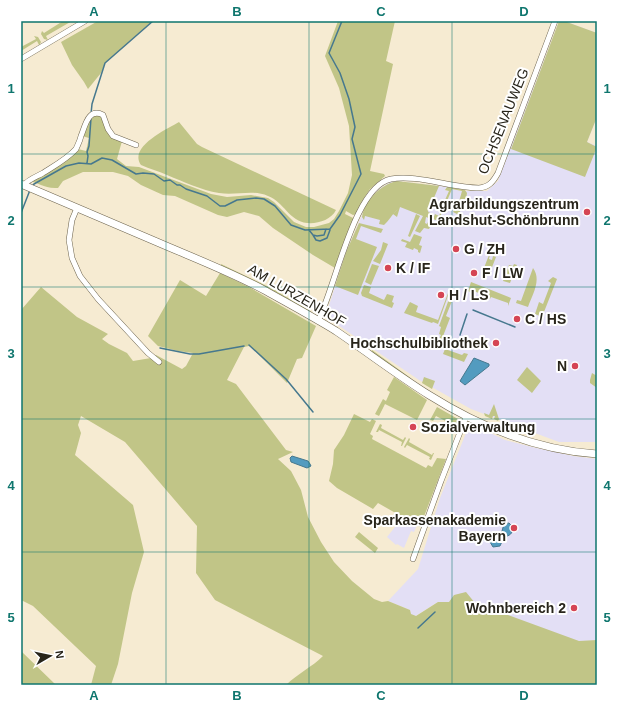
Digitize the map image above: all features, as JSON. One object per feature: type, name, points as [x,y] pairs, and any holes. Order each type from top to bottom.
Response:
[{"type":"street","points":[[21,59],[85,21]]},
{"type":"street","name":"OCHSENAUWEG","points":[[318,321],[357,218],[367,199],[377,186],[382,182],[391,179],[405,178],[479,188],[489,185],[494,180],[498,173],[555,21]]},
{"type":"street","points":[[24,185],[27,181],[50,169],[76,149],[88,118],[93,114],[100,114],[105,118],[108,130],[113,136],[136,145]]},
{"type":"street","name":"AM LURZENHOF","points":[[24,185],[239,277],[318,321],[418,388],[466,417],[498,432],[523,440],[580,453],[597,454]]},
{"type":"street","points":[[77,208],[72,220],[69,240],[72,258],[80,276],[98,299],[148,353],[159,362]]},
{"type":"street","points":[[413,559],[466,417]]},
{"type":"shaded area","points":[[559,21],[564,21],[597,33],[597,117],[587,142],[597,146],[597,442],[559,442],[471,409],[419,380],[326,317],[346,252],[368,202],[379,189],[390,182],[397,181],[447,187],[445,190],[449,191],[445,201],[449,203],[447,201],[452,189],[462,191],[487,191],[498,181]]},
{"type":"shaded area","name":"Sparkassenakademie Bayern","points":[[470,423],[505,440],[573,456],[597,459],[597,640],[583,642],[554,636],[438,602],[414,617],[411,616],[410,610],[388,601],[418,569],[440,498]]},
{"type":"shaded area","points":[[403,517],[417,525],[414,532],[411,531],[404,548],[397,544],[396,545],[387,537]]},
{"type":"green space","points":[[63,21],[72,21],[46,36],[48,40],[44,39],[41,34],[42,31],[44,33]]},
{"type":"green space","points":[[98,21],[153,21],[105,63],[101,73],[88,89],[72,65],[61,42]]},
{"type":"green space","points":[[338,21],[395,21],[386,61],[393,64],[370,171],[384,174],[385,176],[370,189],[357,214],[353,215],[346,211],[345,214],[354,220],[335,268],[273,228],[259,216],[244,212],[227,217],[218,215],[175,196],[163,195],[141,185],[128,176],[113,172],[83,172],[63,181],[58,188],[27,181],[78,149],[86,151],[89,138],[82,136],[88,118],[100,114],[108,129],[122,141],[117,159],[126,166],[139,167],[211,194],[227,197],[251,195],[268,198],[294,222],[306,227],[314,227],[329,223],[334,219],[348,193],[352,175],[349,126],[339,88],[325,56]]},
{"type":"green space","points":[[559,21],[564,21],[597,33],[597,117],[587,142],[597,147],[585,177],[511,149]]},
{"type":"green space","points":[[34,36],[38,37],[41,42],[40,44],[39,45],[37,41],[21,51],[21,47],[36,39]]},
{"type":"green space","points":[[179,122],[197,144],[202,147],[336,210],[328,219],[324,221],[315,223],[301,222],[291,215],[278,202],[268,196],[256,193],[225,194],[212,192],[141,165],[138,158],[144,145],[158,134]]},
{"type":"green space","points":[[397,181],[439,186],[428,212],[433,214],[431,219],[426,217],[425,223],[427,224],[428,222],[436,225],[437,222],[439,223],[439,226],[435,227],[431,225],[429,229],[424,228],[420,233],[415,231],[423,216],[400,207],[397,217],[393,214],[384,225],[379,224],[380,220],[365,216],[364,220],[362,217],[366,205],[374,194],[379,189],[391,183]]},
{"type":"green space","points":[[447,187],[465,190],[467,193],[466,200],[464,199],[459,215],[453,212],[454,210],[452,209],[458,210],[459,207],[454,204],[458,205],[462,191],[452,189],[447,201],[450,203],[442,200],[445,200],[449,191],[445,190]]},
{"type":"green space","points":[[440,204],[448,207],[444,206],[440,218],[445,220],[444,223],[433,219],[435,214],[439,216],[443,206]]},
{"type":"green space","points":[[416,214],[420,216],[410,237],[408,236]]},
{"type":"green space","points":[[359,223],[383,229],[381,233],[361,226],[356,239],[377,247],[358,295],[335,286],[346,252]]},
{"type":"green space","points":[[414,234],[422,237],[419,245],[422,246],[420,253],[414,248],[413,250],[405,247],[407,243],[401,241],[402,239],[410,242]]},
{"type":"green space","points":[[383,242],[388,244],[380,264],[373,261],[381,250]]},
{"type":"green space","points":[[489,255],[489,259],[492,260],[493,256],[496,257],[489,275],[482,273]]},
{"type":"green space","points":[[221,264],[273,289],[312,312],[221,266]]},
{"type":"green space","points":[[372,264],[379,266],[371,285],[365,282]]},
{"type":"green space","points":[[514,264],[517,265],[510,283],[503,281],[509,265],[513,266]]},
{"type":"green space","points":[[533,268],[537,277],[534,293],[528,307],[516,303],[517,300],[521,301]]},
{"type":"green space","points":[[220,273],[249,287],[316,326],[302,358],[297,359],[287,383],[249,346],[244,347],[227,380],[236,384],[286,450],[293,452],[278,459],[291,471],[301,490],[308,517],[321,542],[334,562],[352,581],[374,599],[382,602],[388,601],[410,610],[411,614],[416,616],[438,602],[449,602],[454,595],[466,592],[475,603],[579,641],[597,640],[597,685],[286,685],[323,656],[215,600],[196,573],[197,526],[125,442],[81,416],[78,425],[81,433],[75,455],[133,505],[144,552],[132,593],[118,664],[111,685],[91,685],[96,666],[33,606],[21,600],[21,310],[41,287],[77,317],[108,334],[102,339],[127,353],[133,361],[151,358],[156,355],[182,369],[186,366],[193,353],[158,346],[148,336],[180,280],[206,296]]},
{"type":"green space","points":[[553,277],[557,279],[542,317],[535,314],[539,302],[543,304],[551,283],[548,281]]},
{"type":"green space","points":[[471,282],[511,298],[508,306],[508,303],[491,297],[490,299],[471,290],[470,292],[468,291]]},
{"type":"green space","points":[[364,285],[371,287],[369,293],[384,300],[387,294],[394,296],[392,308],[362,296],[361,293]]},
{"type":"green space","points":[[452,291],[455,292],[454,295],[456,296],[454,296],[446,316],[450,318],[440,344],[437,343],[441,335],[439,334],[441,327],[439,326]]},
{"type":"green space","points":[[448,293],[438,324],[404,313],[410,302],[418,306],[416,312],[438,320]]},
{"type":"green space","points":[[445,349],[462,355],[464,353],[468,354],[464,362],[443,354]]},
{"type":"green space","points":[[372,350],[412,379],[371,352]]},
{"type":"green space","points":[[527,367],[541,381],[532,393],[517,380]]},
{"type":"green space","points":[[592,373],[597,376],[597,388],[590,383]]},
{"type":"green space","points":[[394,377],[427,400],[417,420],[385,404],[379,416],[375,414],[383,399],[386,401],[390,392],[387,390]]},
{"type":"green space","points":[[424,377],[435,381],[432,389],[422,383]]},
{"type":"green space","points":[[494,404],[499,419],[498,421],[494,419],[495,416],[493,416],[492,419],[485,416],[484,413],[489,415]]},
{"type":"green space","points":[[437,407],[458,419],[459,423],[457,431],[452,428],[453,425],[436,416],[433,421],[430,420]]},
{"type":"green space","points":[[354,414],[370,422],[372,419],[376,421],[370,434],[373,436],[372,439],[426,468],[428,465],[432,467],[437,458],[446,459],[420,527],[378,503],[373,509],[337,488],[329,481],[333,464],[334,450],[344,435]]},
{"type":"green space","points":[[380,424],[382,425],[381,428],[403,440],[405,437],[406,438],[402,446],[402,442],[379,430],[376,432]]},
{"type":"green space","points":[[409,438],[409,442],[432,455],[434,453],[431,460],[429,459],[430,457],[407,445],[405,448],[404,447]]},
{"type":"green space","points":[[359,532],[378,548],[375,553],[355,537]]},
{"type":"green space","points":[[21,651],[56,685],[21,685]]},
{"type":"water","points":[[474,358],[489,364],[489,366],[465,385],[460,381]]},
{"type":"water","points":[[292,456],[308,461],[311,466],[307,468],[291,462],[290,458]]},
{"type":"water","points":[[509,523],[513,527],[512,531],[509,535],[504,537],[500,546],[493,547],[490,542],[483,540],[486,535],[499,534],[502,531],[504,524]]},
{"type":"waterway","points":[[91,114],[92,104],[105,63],[153,21]]},
{"type":"waterway","points":[[32,187],[34,184],[66,166],[79,163],[91,164],[102,158],[112,160],[136,174],[154,174],[164,181],[170,180],[186,189],[207,196],[220,206],[225,206],[237,200],[256,198],[264,199],[275,206],[291,225],[305,230],[330,229],[340,215],[361,174],[352,139],[355,127],[349,99],[340,73],[329,53],[342,21]]},
{"type":"waterway","points":[[87,163],[91,118]]},
{"type":"waterway","points":[[21,213],[30,190]]},
{"type":"waterway","points":[[309,230],[313,235],[317,236],[324,235],[326,229]]},
{"type":"waterway","points":[[313,235],[316,240],[320,241],[327,238],[330,230]]},
{"type":"waterway","points":[[473,310],[515,327]]},
{"type":"waterway","points":[[460,335],[467,314]]},
{"type":"waterway","points":[[249,345],[286,379],[313,412]]},
{"type":"waterway","points":[[160,348],[190,354],[199,354],[244,346]]},
{"type":"waterway","points":[[418,628],[435,612]]},
{"type":"place","name":"Agrarbildungszentrum Landshut-Schönbrunn","points":[[587,212]]},
{"type":"place","name":"G / ZH","points":[[456,249]]},
{"type":"place","name":"K / IF","points":[[388,268]]},
{"type":"place","name":"F / LW","points":[[474,273]]},
{"type":"place","name":"H / LS","points":[[441,295]]},
{"type":"place","name":"C / HS","points":[[517,319]]},
{"type":"place","name":"Hochschulbibliothek","points":[[496,343]]},
{"type":"place","name":"N","points":[[575,366]]},
{"type":"place","name":"Sozialverwaltung","points":[[413,427]]},
{"type":"place","name":"Sparkassenakademie Bayern","points":[[514,528]]},
{"type":"place","name":"Wohnbereich 2","points":[[574,608]]}]
